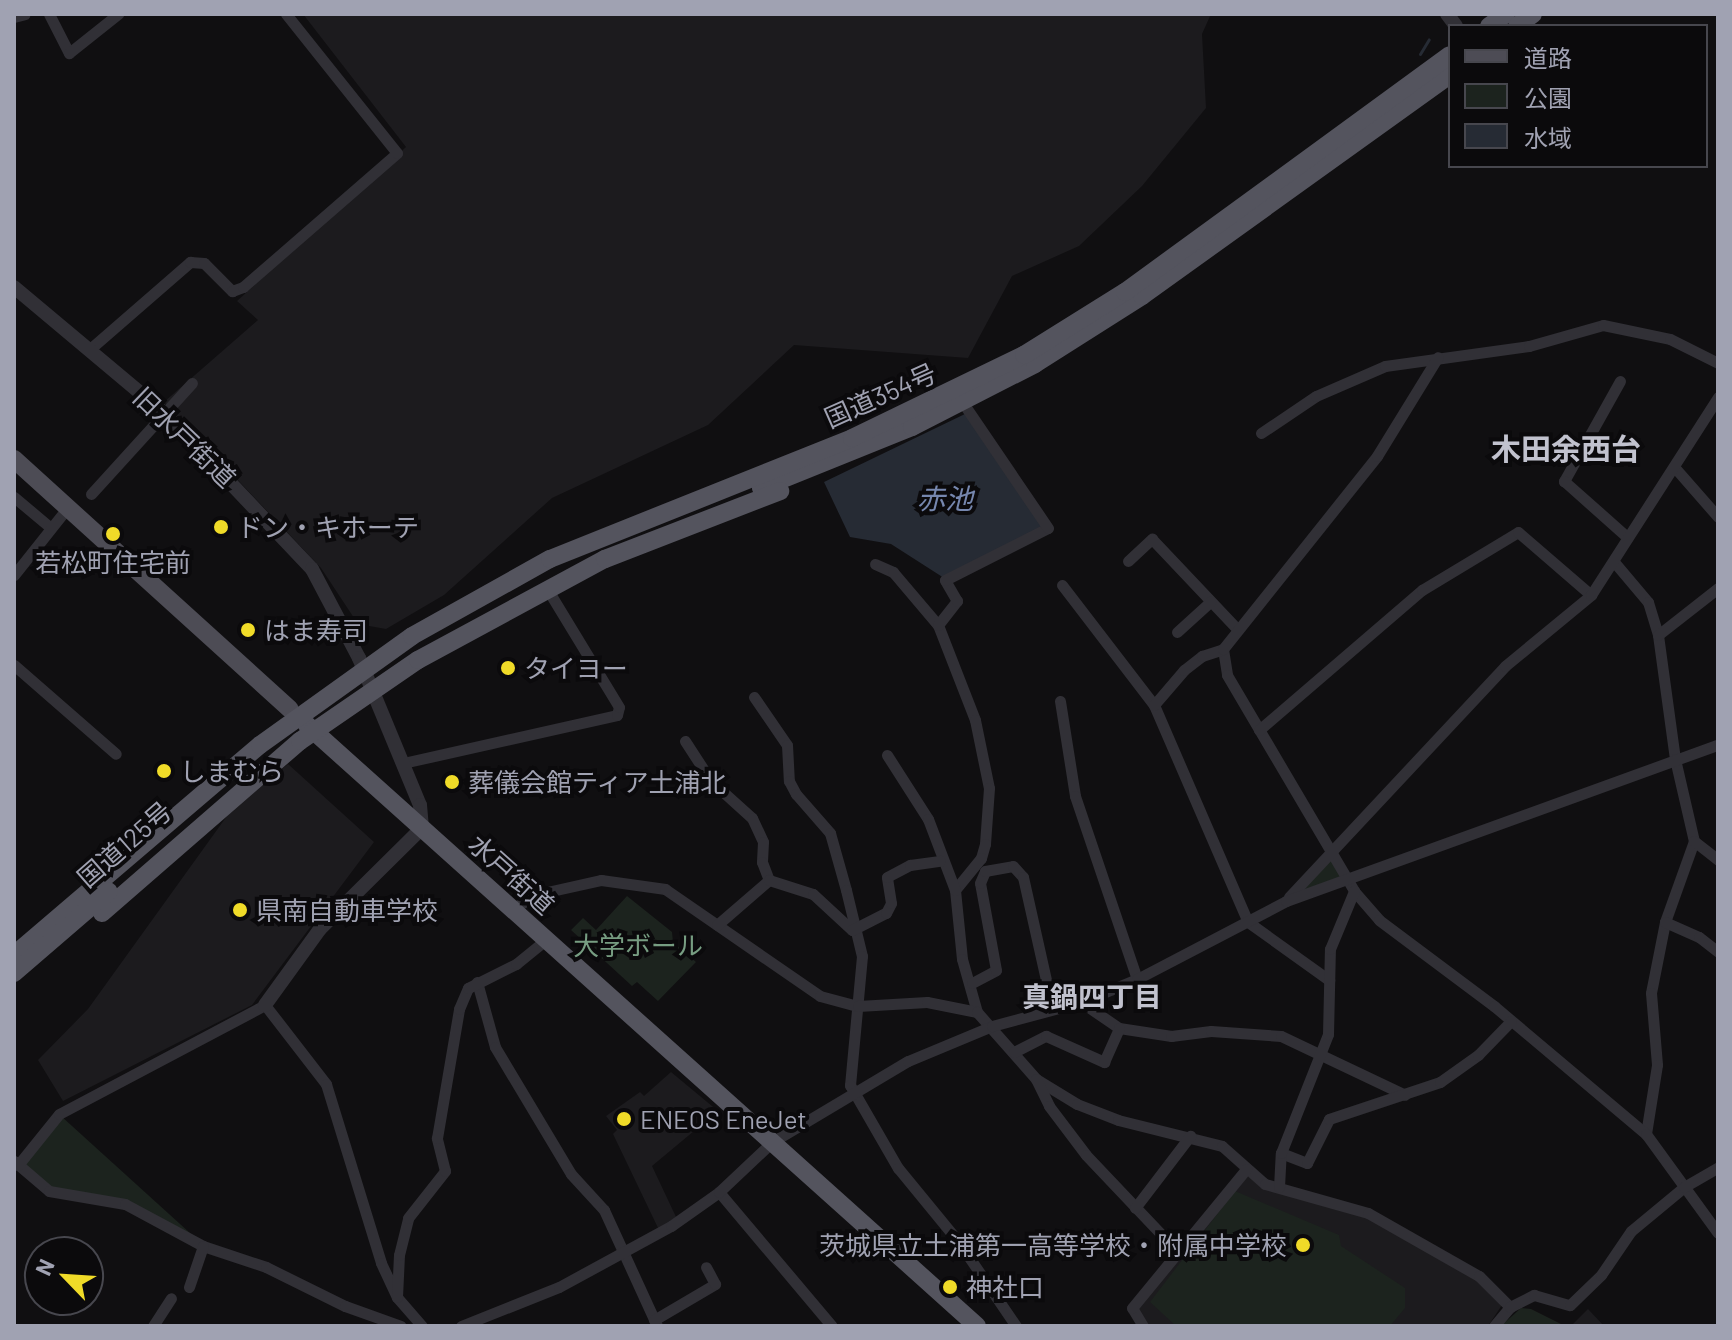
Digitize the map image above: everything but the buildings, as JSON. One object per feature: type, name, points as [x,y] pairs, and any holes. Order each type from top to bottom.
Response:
[{"type":"highway","name":"国道354号","points":[[855,445],[1075,324],[1448,56]]},
{"type":"highway","name":"国道354号","points":[[301,721],[445,623],[605,547],[963,403],[1142,296],[1448,76]]},
{"type":"highway","points":[[14,947],[84,880],[301,721],[372,689],[546,587],[674,530],[783,490],[855,445]]},
{"type":"highway","points":[[14,980],[108,909],[301,721],[359,658],[494,577],[585,531],[771,461],[855,445]]},
{"type":"highway","name":"国道125号","points":[[14,955],[301,721]]},
{"type":"highway","name":"水戸街道","points":[[301,721],[977,1326]]},
{"type":"highway","name":"国道125号","points":[[14,973],[226,781]]},
{"type":"main road","name":"水戸街道","points":[[14,459],[301,721]]},
{"type":"street","points":[[14,17],[25,14]]},
{"type":"street","points":[[49,14],[69,53],[118,14]]},
{"type":"street","points":[[90,349],[190,262],[204,263],[232,291],[243,287],[397,153],[286,14]]},
{"type":"street","name":"旧水戸街道","points":[[14,287],[163,412],[312,569],[359,658],[423,814],[422,828]]},
{"type":"street","points":[[1261,433],[1354,377],[1438,357],[1529,346],[1603,325],[1670,339],[1718,363]]},
{"type":"street","points":[[1154,705],[1184,670],[1202,656],[1223,649],[1377,456],[1438,357]]},
{"type":"street","points":[[1620,381],[1564,481],[1627,537]]},
{"type":"street","points":[[91,494],[192,383]]},
{"type":"street","points":[[1286,901],[1335,851],[1402,771],[1483,688],[1591,595],[1615,563],[1627,537],[1676,469],[1718,397]]},
{"type":"street","points":[[938,625],[957,601],[945,580],[1048,528],[963,403]]},
{"type":"street","points":[[1676,469],[1718,517]]},
{"type":"street","points":[[14,497],[51,528]]},
{"type":"street","points":[[17,566],[68,507]]},
{"type":"street","points":[[1259,730],[1422,590],[1518,532],[1591,595]]},
{"type":"street","points":[[1128,561],[1152,539],[1238,630]]},
{"type":"street","points":[[1615,563],[1648,602],[1658,635],[1675,759],[1694,841],[1665,922],[1651,993],[1657,1065],[1646,1134]]},
{"type":"street","points":[[875,564],[893,572],[938,625],[975,720],[989,788],[981,858],[955,890]]},
{"type":"street","points":[[1062,585],[1154,705],[1248,922],[1329,980]]},
{"type":"street","points":[[403,763],[617,715],[619,707],[546,587]]},
{"type":"street","points":[[1658,635],[1718,588]]},
{"type":"street","points":[[1177,632],[1210,602]]},
{"type":"street","points":[[1223,649],[1227,675],[1335,851],[1345,880],[1354,891],[1379,920],[1511,1021],[1646,1134],[1684,1187],[1714,1220],[1718,1233]]},
{"type":"street","points":[[14,665],[116,754]]},
{"type":"street","points":[[754,697],[787,745],[789,781],[796,794],[830,833],[852,930],[862,956],[848,1070],[854,1094],[898,1168],[958,1241],[1016,1326]]},
{"type":"street","points":[[1060,701],[1075,796],[1137,979]]},
{"type":"street","points":[[685,741],[711,781],[752,818],[763,842],[762,862],[769,880]]},
{"type":"street","points":[[461,1326],[559,1287],[625,1251],[719,1192],[772,1142],[908,1061],[992,1026],[1052,1007],[1081,1002],[1137,979],[1286,901],[1718,745]]},
{"type":"street","points":[[887,755],[928,819],[940,861],[955,890],[962,959],[972,983],[977,1012]]},
{"type":"street","points":[[383,793],[398,794],[411,783]]},
{"type":"street","points":[[394,1325],[266,1267],[203,1246],[125,1204],[49,1191],[16,1163],[59,1114],[265,1005],[320,929],[422,828]]},
{"type":"street","points":[[1694,841],[1718,859]]},
{"type":"street","points":[[852,930],[886,913],[891,903],[887,877],[910,865],[940,861]]},
{"type":"street","points":[[972,983],[996,970],[980,883],[985,871],[1013,866],[1023,877],[1052,1007]]},
{"type":"street","points":[[512,909],[538,894],[608,880],[674,892],[795,983],[858,1006],[927,1002],[977,1012],[1036,1079],[1049,1106],[1135,1208],[1178,1252]]},
{"type":"street","points":[[769,880],[813,894],[852,930]]},
{"type":"street","points":[[717,925],[769,880]]},
{"type":"street","points":[[1279,1187],[1281,1153],[1328,1034],[1330,949],[1354,891]]},
{"type":"street","points":[[1665,922],[1699,937],[1718,952]]},
{"type":"street","points":[[397,1297],[399,1255],[408,1218],[445,1171],[437,1138],[459,1009],[468,988],[516,964],[546,940]]},
{"type":"street","points":[[477,982],[495,1047],[571,1174],[604,1210],[655,1323],[715,1284],[706,1267]]},
{"type":"street","points":[[1081,1002],[1119,1028],[1171,1036],[1211,1031],[1281,1036],[1405,1095]]},
{"type":"street","points":[[265,1005],[326,1084],[381,1263],[397,1297],[422,1326]]},
{"type":"street","points":[[1281,1153],[1307,1163],[1329,1119],[1405,1095],[1467,1064],[1511,1021]]},
{"type":"street","points":[[1014,1052],[1046,1036],[1104,1062],[1119,1028]]},
{"type":"street","points":[[1036,1079],[1118,1120],[1222,1146],[1246,1169],[1279,1187],[1368,1213],[1479,1276],[1510,1307]]},
{"type":"street","points":[[1135,1208],[1190,1136]]},
{"type":"street","points":[[1494,1326],[1510,1307],[1534,1295],[1570,1305],[1601,1275],[1631,1231],[1684,1187],[1718,1167]]},
{"type":"street","points":[[1143,1326],[1132,1308],[1246,1169]]},
{"type":"street","points":[[719,1192],[832,1326]]},
{"type":"street","points":[[189,1287],[203,1246]]},
{"type":"street","points":[[153,1326],[171,1298]]},
{"type":"shaded area","points":[[303,14],[1211,14],[1202,34],[1206,108],[1142,186],[1079,246],[1012,276],[968,358],[794,345],[708,425],[552,498],[444,595],[386,629],[358,624],[321,568],[164,402],[258,320],[237,301],[406,147]]},
{"type":"shaded area","name":"県南自動車学校","points":[[288,764],[374,842],[252,1005],[63,1101],[38,1060],[88,1009],[232,809]]},
{"type":"shaded area","name":"ENEOS EneJet","points":[[671,1072],[718,1111],[652,1166],[677,1219],[659,1230],[613,1134],[617,1130],[606,1116],[640,1092],[644,1096]]},
{"type":"shaded area","name":"茨城県立土浦第一高等学校・附属中学校","points":[[1248,1176],[1265,1187],[1365,1216],[1476,1277],[1502,1305],[1488,1326],[1148,1326],[1135,1312]]},
{"type":"shaded area","points":[[1588,1309],[1604,1326],[1571,1326]]},
{"type":"green space","points":[[1334,855],[1342,878],[1293,896]]},
{"type":"green space","name":"大学ボール","points":[[627,896],[672,932],[673,942],[696,962],[658,1001],[637,982],[632,986],[571,930],[583,918],[596,930]]},
{"type":"green space","points":[[61,1116],[201,1243],[126,1201],[50,1188],[21,1164]]},
{"type":"green space","name":"茨城県立土浦第一高等学校・附属中学校","points":[[1235,1191],[1339,1235],[1341,1246],[1405,1288],[1405,1308],[1390,1326],[1176,1326],[1150,1302]]},
{"type":"green space","points":[[1521,1308],[1531,1309],[1561,1324],[1501,1326]]},
{"type":"water","name":"赤池","points":[[967,413],[1046,528],[944,578],[891,544],[850,537],[824,482]]},
{"type":"waterway","points":[[1420,54],[1429,39]]},
{"type":"place","name":"ドン・キホーテ","points":[[221,527]]},
{"type":"place","name":"若松町住宅前","points":[[113,534]]},
{"type":"place","name":"はま寿司","points":[[248,630]]},
{"type":"place","name":"タイヨー","points":[[508,668]]},
{"type":"place","name":"しまむら","points":[[164,771]]},
{"type":"place","name":"葬儀会館ティア土浦北","points":[[452,782]]},
{"type":"place","name":"県南自動車学校","points":[[240,910]]},
{"type":"place","name":"ENEOS EneJet","points":[[624,1119]]},
{"type":"place","name":"茨城県立土浦第一高等学校・附属中学校","points":[[1303,1245]]},
{"type":"place","name":"神社口","points":[[950,1287]]},
{"type":"district","name":"木田余西台","points":[[1566,448]]},
{"type":"district","name":"真鍋四丁目","points":[[1092,996]]}]
